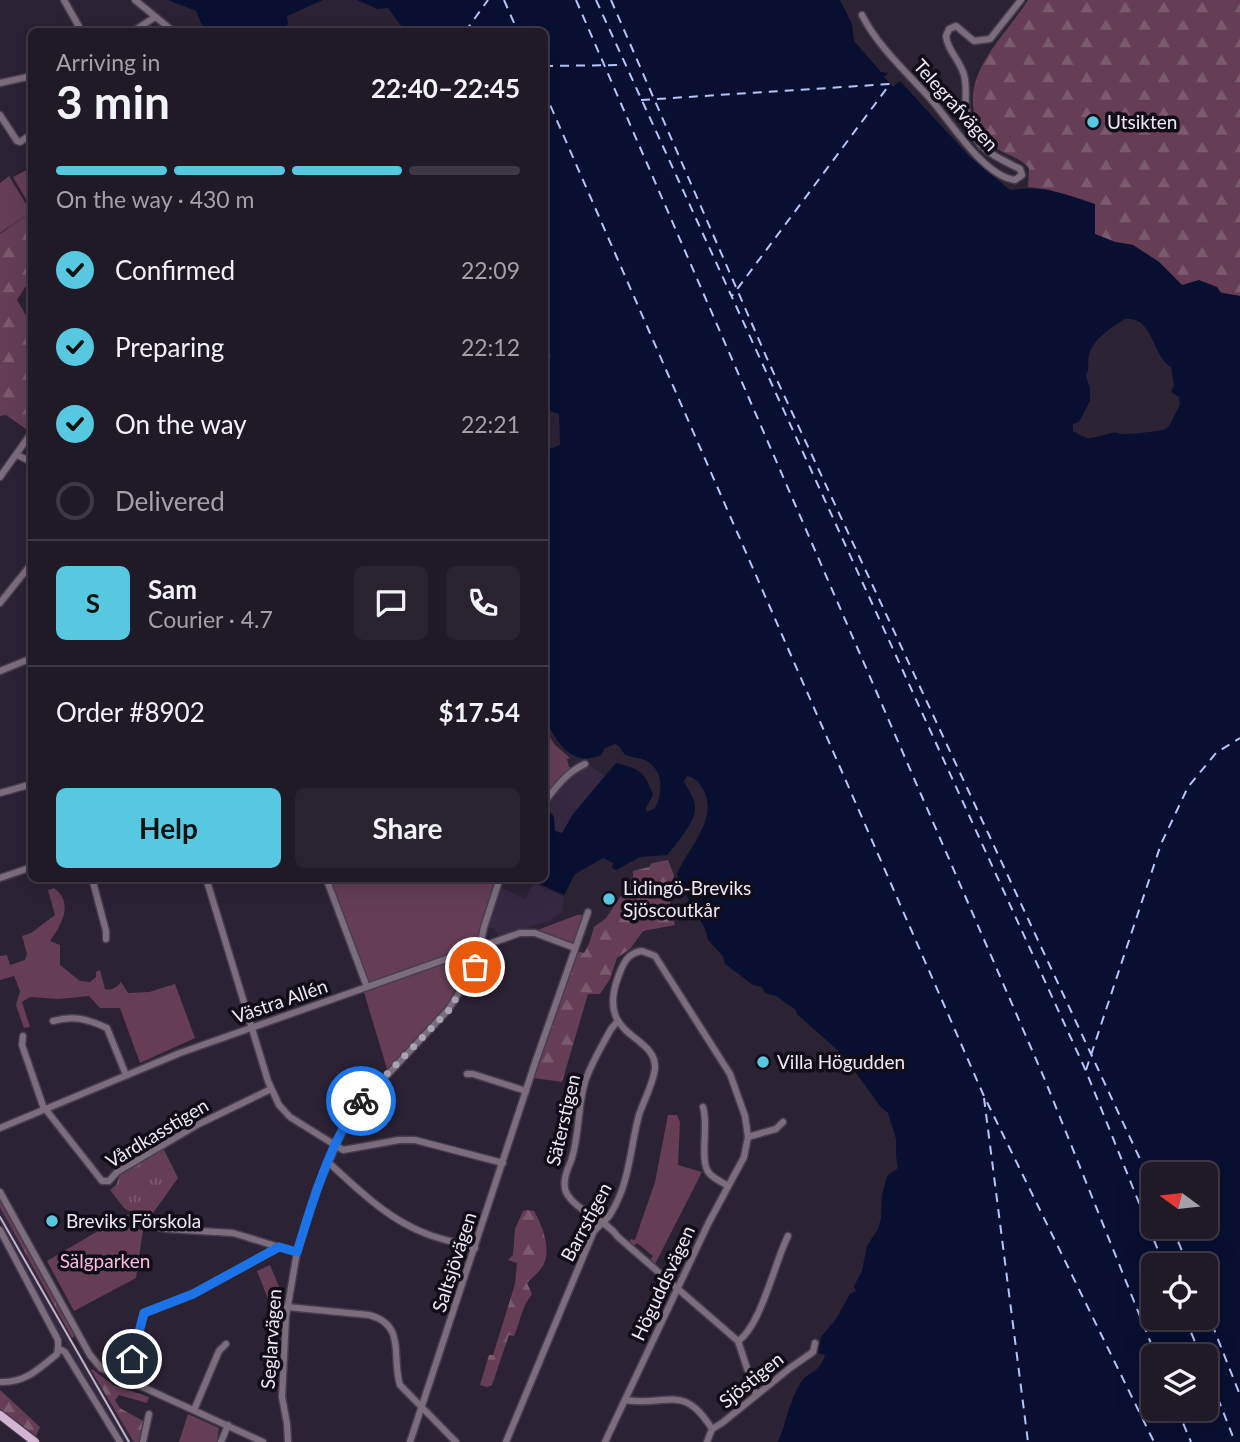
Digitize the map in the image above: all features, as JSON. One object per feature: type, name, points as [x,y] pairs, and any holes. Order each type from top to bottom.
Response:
[{"type":"main road","points":[[0,1415],[35,1442]]},
{"type":"street","points":[[64,0],[80,28]]},
{"type":"street","points":[[135,0],[169,28]]},
{"type":"street","name":"Telegrafvägen","points":[[862,15],[869,29],[969,148],[1003,175],[1015,180],[1022,175],[1020,169],[992,156],[976,138],[967,115],[964,76],[946,36],[949,29],[956,26],[974,41],[990,39],[1021,0]]},
{"type":"street","points":[[138,28],[155,17]]},
{"type":"street","points":[[0,83],[28,77]]},
{"type":"street","points":[[0,115],[17,141],[28,137]]},
{"type":"street","points":[[0,477],[28,438]]},
{"type":"street","points":[[17,455],[28,460]]},
{"type":"street","points":[[0,603],[28,568]]},
{"type":"street","points":[[0,671],[28,660]]},
{"type":"street","points":[[548,798],[578,767],[585,764]]},
{"type":"street","points":[[0,793],[28,786]]},
{"type":"street","points":[[0,878],[28,868]]},
{"type":"street","points":[[93,882],[106,939]]},
{"type":"street","points":[[207,882],[271,1089],[279,1105],[290,1117],[343,1150],[399,1140],[415,1140],[503,1163]]},
{"type":"street","points":[[328,882],[367,987]]},
{"type":"street","name":"Seglarvägen","points":[[288,1442],[288,1424],[282,1397],[287,1307],[297,1252],[316,1191],[349,1116],[449,1010],[475,967],[498,882]]},
{"type":"street","name":"Saltsjövägen","points":[[410,1442],[588,912]]},
{"type":"street","name":"Västra Allén","points":[[0,1128],[180,1053],[520,933],[529,933],[575,948]]},
{"type":"street","points":[[618,1021],[613,1010],[613,995],[625,961],[636,952],[648,952],[655,956],[730,1074],[748,1137],[776,1129],[783,1122]]},
{"type":"street","points":[[53,1021],[86,1018],[107,1028],[125,1075]]},
{"type":"street","name":"Säterstigen","points":[[603,1222],[570,1197],[564,1184],[575,1149],[584,1085],[611,1029],[618,1021]]},
{"type":"street","name":"Barrstigen","points":[[506,1442],[593,1233],[611,1214],[629,1173],[639,1115],[655,1064],[646,1048],[618,1021]]},
{"type":"street","points":[[23,1036],[22,1045],[46,1110]]},
{"type":"street","points":[[467,1074],[526,1091]]},
{"type":"street","name":"Vårdkasstigen","points":[[46,1110],[102,1181],[109,1181],[117,1172],[197,1125],[271,1089]]},
{"type":"street","points":[[703,1107],[706,1116],[705,1167],[711,1176],[728,1185]]},
{"type":"street","name":"Höguddsvägen","points":[[605,1442],[728,1185],[744,1157],[748,1137]]},
{"type":"street","points":[[328,1162],[377,1207],[392,1217],[428,1234],[475,1248]]},
{"type":"street","points":[[0,1192],[90,1355],[101,1368],[263,1442]]},
{"type":"street","points":[[135,1222],[167,1229],[233,1233],[297,1252]]},
{"type":"street","points":[[603,1222],[611,1226],[618,1237],[738,1341],[756,1395]]},
{"type":"street","points":[[0,1230],[58,1340],[57,1354],[29,1376],[0,1382]]},
{"type":"street","points":[[738,1341],[748,1330],[780,1261],[788,1236]]},
{"type":"street","points":[[126,1381],[144,1313],[193,1294],[279,1247]]},
{"type":"street","points":[[287,1307],[378,1318],[389,1326],[393,1333],[400,1385],[456,1442]]},
{"type":"street","name":"Sjöstigen","points":[[707,1442],[712,1429],[813,1352],[815,1343]]},
{"type":"street","points":[[194,1410],[219,1351],[226,1344]]},
{"type":"street","points":[[58,1348],[68,1357],[120,1442]]},
{"type":"street","points":[[625,1400],[672,1398],[684,1401],[696,1407],[712,1429]]},
{"type":"street","points":[[143,1442],[149,1415]]},
{"type":"street","points":[[220,1442],[228,1426]]},
{"type":"shaded area","points":[[590,765],[606,777],[573,814],[562,833],[555,831],[548,802],[569,779]]},
{"type":"shaded area","points":[[534,883],[564,897],[562,912],[549,921],[498,936],[494,928],[487,927],[500,887],[525,899]]},
{"type":"shaded area","points":[[0,1207],[70,1335],[134,1442],[126,1442],[57,1329],[0,1222]]},
{"type":"green space","points":[[1028,0],[1240,0],[1240,296],[1182,285],[1159,262],[1133,245],[1115,242],[1095,234],[1051,190],[1028,187],[1029,168],[987,141],[973,106],[974,90],[987,58]]},
{"type":"green space","points":[[28,170],[28,203],[13,177]]},
{"type":"green space","points":[[9,176],[28,207],[28,214],[0,233],[0,183]]},
{"type":"green space","points":[[28,214],[28,283],[17,300],[28,319],[27,430],[6,415],[0,416],[0,234]]},
{"type":"green space","points":[[548,734],[555,745],[570,758],[567,759],[569,767],[573,768],[548,793]]},
{"type":"green space","points":[[668,860],[674,875],[670,904],[675,925],[643,931],[630,949],[617,958],[610,979],[600,994],[588,994],[562,1082],[534,1078],[577,951],[584,953],[594,927],[606,918],[633,878],[633,871]]},
{"type":"green space","points":[[331,882],[496,882],[474,964],[445,1010],[387,1069]]},
{"type":"green space","points":[[54,888],[64,900],[65,907],[62,921],[50,941],[60,945],[60,965],[80,981],[90,982],[100,970],[105,989],[114,988],[121,982],[128,993],[149,992],[175,984],[195,1038],[140,1063],[120,1008],[100,1008],[89,996],[59,999],[30,997],[22,1002],[30,1027],[24,1028],[16,1005],[20,991],[14,976],[0,980],[0,956],[7,955],[10,965],[25,960],[27,954],[22,936],[31,933],[55,915],[48,890]]},
{"type":"green space","points":[[577,915],[584,917],[576,942],[535,931]]},
{"type":"green space","points":[[668,1115],[677,1115],[680,1122],[678,1165],[702,1172],[655,1264],[650,1260],[653,1256],[637,1243],[634,1246],[629,1242],[631,1239],[635,1240],[655,1182]]},
{"type":"green space","points":[[163,1148],[178,1178],[148,1220],[125,1209],[110,1190],[116,1185],[121,1172]]},
{"type":"green space","points":[[0,1199],[75,1336],[72,1338],[0,1207]]},
{"type":"green space","points":[[523,1211],[534,1211],[542,1229],[547,1248],[545,1261],[527,1283],[532,1294],[523,1309],[514,1336],[509,1335],[492,1385],[487,1387],[480,1385],[489,1355],[493,1355],[515,1284],[517,1263],[508,1260],[513,1255],[515,1229]]},
{"type":"green space","name":"Sälgparken","points":[[129,1215],[127,1223],[131,1228],[143,1230],[136,1278],[74,1311],[47,1261]]},
{"type":"green space","points":[[270,1265],[282,1294],[268,1299],[257,1271]]},
{"type":"green space","points":[[92,1369],[113,1385],[149,1397],[147,1403],[119,1395],[115,1400],[120,1408],[143,1421],[140,1442],[134,1442]]},
{"type":"green space","points":[[0,1390],[40,1427],[36,1436],[0,1409]]},
{"type":"green space","points":[[188,1414],[219,1428],[217,1442],[179,1442]]},
{"type":"water","points":[[168,0],[323,0],[287,16],[287,28],[203,28],[196,11]]},
{"type":"water","points":[[357,0],[840,0],[852,24],[854,41],[881,72],[888,73],[884,77],[893,87],[900,81],[969,156],[1010,190],[1043,190],[1095,204],[1095,234],[1115,242],[1133,245],[1159,262],[1182,285],[1199,280],[1217,287],[1221,293],[1240,296],[1240,1442],[778,1442],[796,1391],[803,1379],[823,1361],[825,1355],[818,1353],[821,1337],[836,1319],[850,1294],[856,1291],[854,1286],[862,1271],[867,1246],[878,1229],[881,1218],[882,1195],[887,1176],[898,1168],[896,1139],[888,1113],[843,1055],[797,1014],[796,1010],[776,996],[765,993],[762,987],[753,985],[725,964],[723,956],[708,940],[677,874],[700,834],[707,813],[704,791],[695,780],[687,776],[684,781],[695,804],[692,819],[667,855],[640,857],[616,870],[612,868],[613,863],[603,858],[575,874],[564,895],[536,882],[548,882],[548,810],[554,817],[555,831],[562,833],[573,814],[616,763],[631,767],[644,776],[653,795],[646,808],[647,812],[655,808],[660,796],[657,771],[647,761],[625,755],[615,744],[605,748],[601,755],[581,758],[559,743],[548,724],[548,450],[560,445],[559,414],[548,410],[548,366],[551,356],[548,349],[548,28],[403,28],[388,8],[377,9]],"holes":[[[1125,319],[1135,320],[1147,330],[1160,355],[1171,367],[1174,385],[1171,392],[1179,397],[1180,405],[1167,428],[1152,432],[1113,433],[1087,438],[1073,431],[1073,424],[1079,422],[1090,401],[1086,376],[1091,349],[1109,330]]]},
{"type":"ferry route","points":[[468,28],[488,0]]},
{"type":"ferry route","points":[[504,0],[516,28]]},
{"type":"ferry route","points":[[576,0],[1045,1080],[1151,1344]]},
{"type":"ferry route","points":[[596,0],[1086,1071],[1159,1253]]},
{"type":"ferry route","points":[[611,0],[769,363],[1141,1162]]},
{"type":"ferry route","points":[[548,66],[624,65]]},
{"type":"ferry route","points":[[641,100],[890,84],[732,296]]},
{"type":"ferry route","points":[[548,100],[983,1094],[1154,1442]]},
{"type":"ferry route","points":[[1086,1070],[1161,844],[1188,787],[1216,753],[1240,738]]},
{"type":"ferry route","points":[[984,1098],[1028,1442]]},
{"type":"ferry route","points":[[1177,1239],[1183,1253]]},
{"type":"ferry route","points":[[1190,1330],[1196,1344]]},
{"type":"ferry route","points":[[1214,1330],[1240,1395]]},
{"type":"ferry route","points":[[1218,1399],[1235,1442]]},
{"type":"ferry route","points":[[1182,1421],[1191,1442]]},
{"type":"tram line","points":[[0,1217],[129,1442]]},
{"type":"way so far","points":[[361,1101],[449,1010],[475,967]]},
{"type":"place","name":"Utsikten","points":[[1093,122]]},
{"type":"place","name":"Lidingö-Breviks Sjöscoutkår","points":[[609,899]]},
{"type":"place","name":"Villa Högudden","points":[[763,1062]]},
{"type":"place","name":"Breviks Förskola","points":[[52,1221]]},
{"type":"route","points":[[132,1359],[144,1313],[193,1294],[279,1247],[297,1252],[328,1162],[349,1116],[361,1101]]}]
